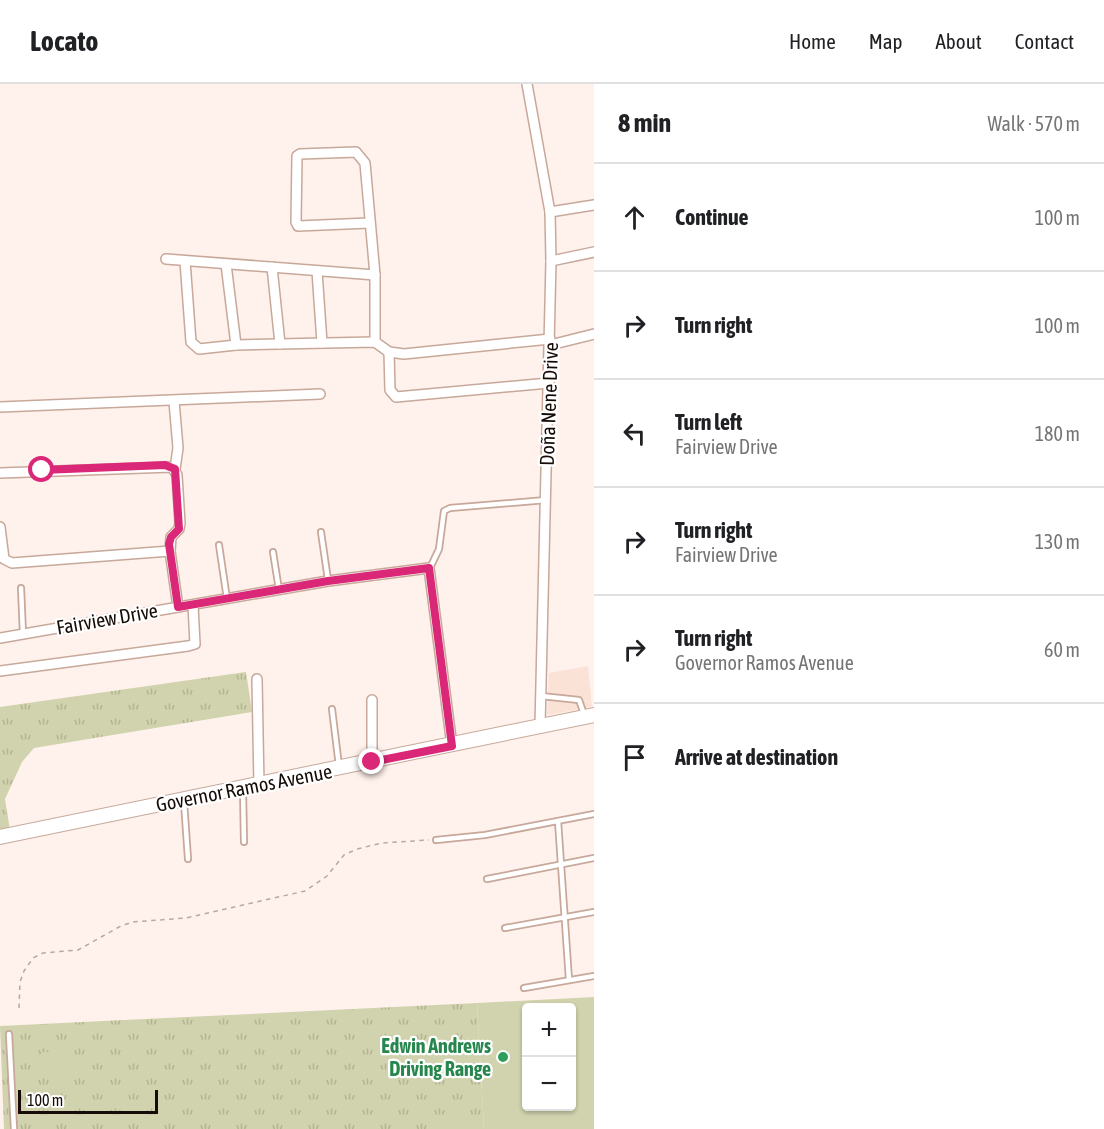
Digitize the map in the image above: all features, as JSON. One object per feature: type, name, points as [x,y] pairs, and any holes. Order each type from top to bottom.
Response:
[{"type":"main road","name":"Governor Ramos Avenue","points":[[0,837],[259,786],[589,716]]},
{"type":"street","name":"Doña Nene Drive","points":[[527,84],[550,212],[551,261],[540,726]]},
{"type":"street","points":[[369,223],[298,226],[296,222],[297,156],[356,152],[362,157],[375,275],[375,342]]},
{"type":"street","points":[[550,212],[594,206]]},
{"type":"street","points":[[551,261],[594,252]]},
{"type":"street","points":[[166,259],[375,275]]},
{"type":"street","points":[[185,261],[191,342],[193,347],[199,349],[236,345],[375,342],[389,352],[404,354],[550,342],[594,334]]},
{"type":"street","points":[[226,264],[236,345]]},
{"type":"street","points":[[272,267],[280,344]]},
{"type":"street","points":[[317,271],[322,344]]},
{"type":"street","points":[[389,352],[390,390],[396,398],[549,383]]},
{"type":"street","points":[[0,407],[320,394]]},
{"type":"street","points":[[174,400],[178,448],[175,469],[179,529],[171,537],[170,551],[178,607]]},
{"type":"street","points":[[0,473],[165,465],[175,469]]},
{"type":"street","points":[[0,527],[4,559],[12,563],[170,551]]},
{"type":"street","points":[[429,568],[452,746]]},
{"type":"street","name":"Fairview Drive","points":[[0,638],[328,581],[429,568]]},
{"type":"street","points":[[0,671],[195,644],[193,605]]},
{"type":"street","points":[[257,679],[259,786]]},
{"type":"street","points":[[372,700],[372,762]]},
{"type":"lane","points":[[429,568],[439,549],[444,511],[450,508],[546,500]]},
{"type":"lane","points":[[321,532],[328,581]]},
{"type":"lane","points":[[219,545],[227,599]]},
{"type":"lane","points":[[273,552],[279,590]]},
{"type":"lane","points":[[21,588],[23,634]]},
{"type":"lane","points":[[541,696],[579,700],[589,716]]},
{"type":"lane","points":[[332,709],[339,769]]},
{"type":"lane","points":[[243,789],[244,842]]},
{"type":"lane","points":[[184,800],[188,859]]},
{"type":"lane","points":[[436,840],[485,835],[594,814]]},
{"type":"lane","points":[[558,821],[563,864],[569,980]]},
{"type":"lane","points":[[487,879],[594,858]]},
{"type":"lane","points":[[505,928],[594,912]]},
{"type":"lane","points":[[524,988],[594,975]]},
{"type":"lane","points":[[9,1034],[14,1129]]},
{"type":"path","points":[[19,1008],[24,971],[33,958],[43,953],[78,950],[132,922],[186,918],[305,891],[327,876],[344,855],[357,849],[382,843],[436,840]]},
{"type":"shaded area","points":[[588,666],[592,707],[547,715],[549,673]]},
{"type":"green space","points":[[246,672],[252,712],[34,748],[22,762],[5,799],[10,830],[0,832],[0,707]]},
{"type":"green space","name":"Edwin Andrews Driving Range","points":[[594,997],[594,1129],[484,1129],[477,1003]]},
{"type":"green space","points":[[477,1003],[484,1129],[4,1129],[0,1026]]},
{"type":"green space","points":[[45,1051],[70,1061],[70,1068],[57,1077],[48,1076],[38,1056]]},
{"type":"green space","points":[[457,1114],[468,1120],[471,1129],[443,1129],[448,1117]]},
{"type":"place","name":"Edwin Andrews Driving Range","points":[[503,1057]]},
{"type":"route","points":[[42,470],[165,465],[175,469],[180,523],[179,529],[171,537],[169,544],[178,607],[328,581],[429,568],[452,746],[372,762]]}]
